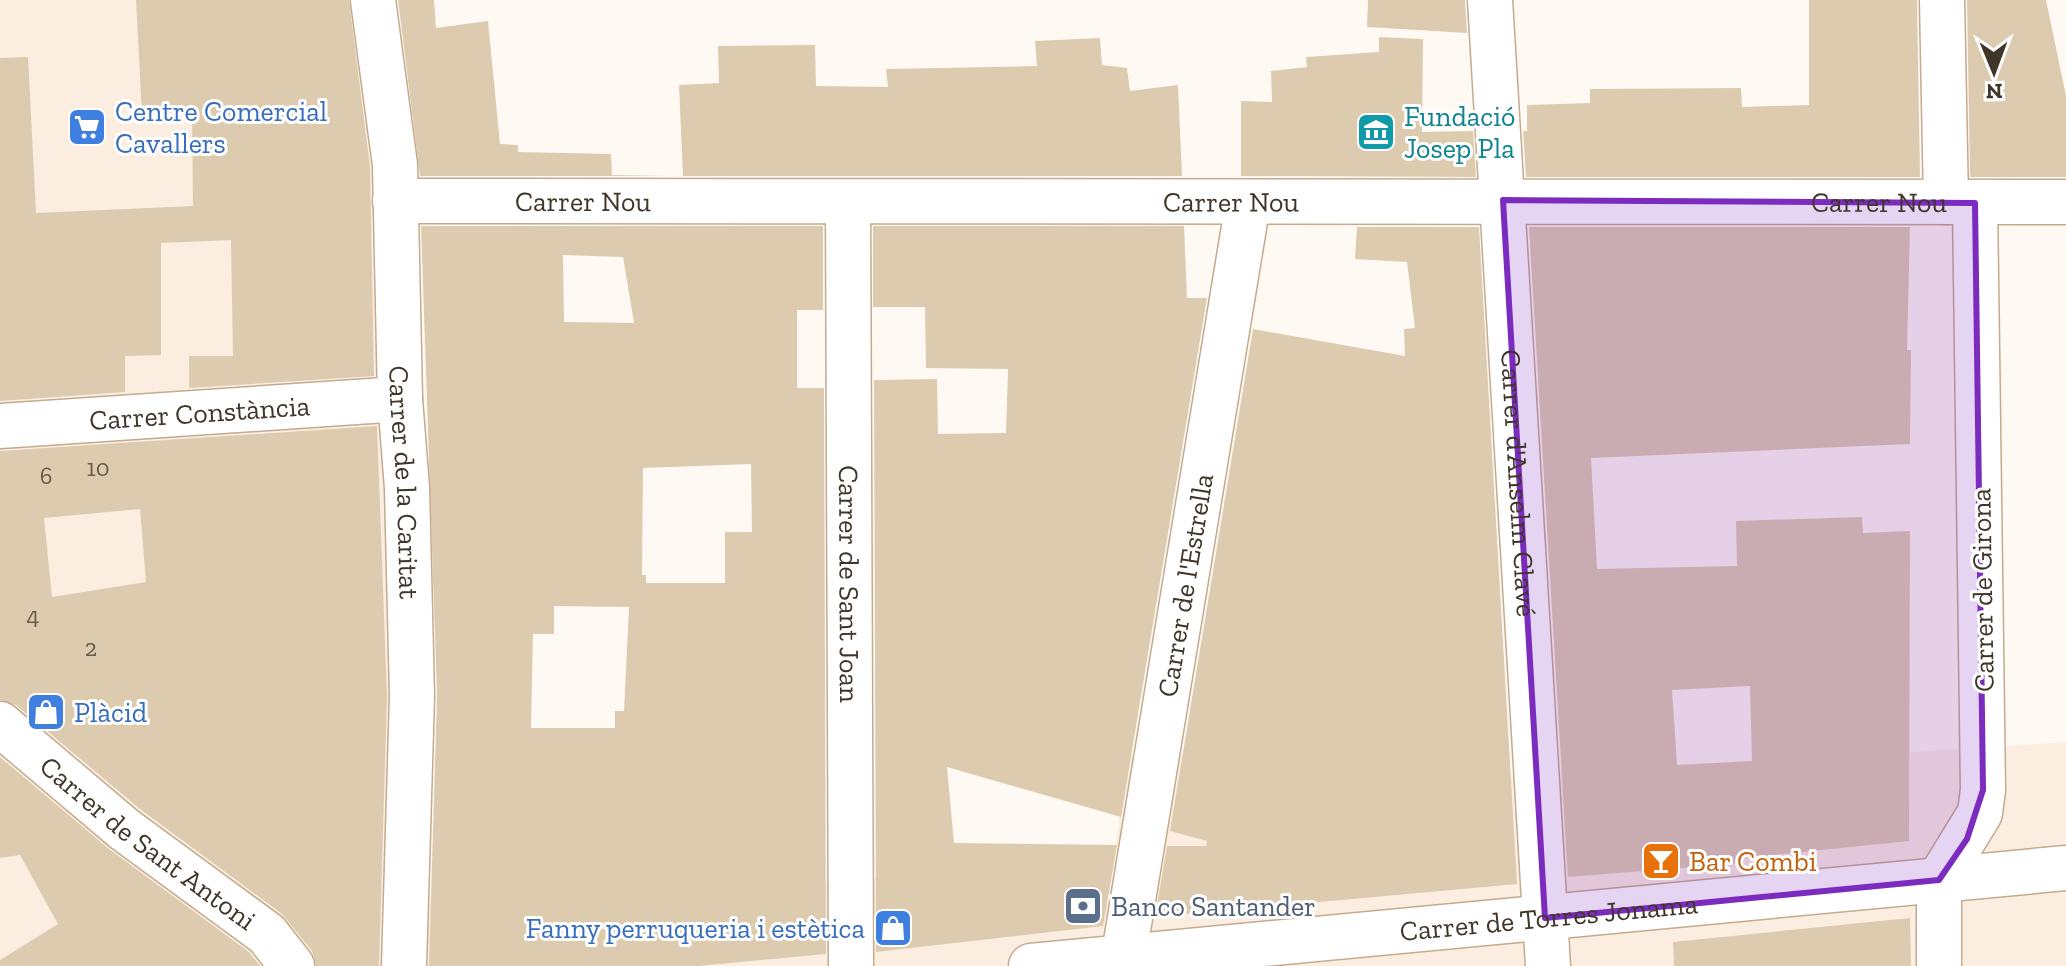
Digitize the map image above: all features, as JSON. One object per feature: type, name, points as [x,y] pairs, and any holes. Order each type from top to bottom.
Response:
[{"type":"street","name":"Carrer de la Caritat","points":[[373,0],[395,165],[400,399],[407,488],[412,696],[404,966]]},
{"type":"street","name":"Carrer d'Anselm Clavé","points":[[1490,0],[1548,966]]},
{"type":"street","name":"Carrer de Girona","points":[[1939,880],[1980,813],[1983,790],[1961,202],[1942,0]]},
{"type":"street","name":"Carrer Nou","points":[[395,201],[2066,202]]},
{"type":"street","name":"Carrer de Sant Joan","points":[[848,202],[851,966]]},
{"type":"street","name":"Carrer de l'Estrella","points":[[1123,962],[1248,203]]},
{"type":"street","name":"Carrer Constància","points":[[0,426],[400,399]]},
{"type":"street","name":"Carrer de Sant Antoni","points":[[0,724],[124,829],[267,934],[292,966]]},
{"type":"street","name":"Carrer de Torres Jonama","points":[[1031,966],[1123,962],[2066,868]]},
{"type":"street","points":[[1939,880],[1939,966]]},
{"type":"highlighted area","points":[[1503,200],[1975,203],[1983,790],[1967,839],[1939,880],[1545,918]]},
{"type":"shaded area","points":[[0,0],[373,0],[407,904],[517,903],[845,881],[1114,856],[1129,754],[1348,763],[1511,776],[1578,767],[1752,763],[2066,742],[2066,966],[0,966]]},
{"type":"building","points":[[136,0],[349,0],[370,167],[374,376],[189,388],[189,356],[233,356],[231,240],[161,243],[161,355],[125,356],[125,392],[0,401],[0,58],[28,57],[36,213],[193,206],[192,112],[142,114]]},
{"type":"building","points":[[398,0],[434,0],[436,28],[488,21],[500,144],[518,145],[518,152],[611,154],[612,175],[669,176],[420,176]]},
{"type":"building","points":[[1368,0],[1465,0],[1467,33],[1367,27]]},
{"type":"building","points":[[1809,0],[1917,0],[1920,177],[1526,177],[1523,131],[1527,131],[1527,105],[1590,103],[1590,89],[1741,88],[1742,107],[1809,105]]},
{"type":"building","points":[[1967,0],[2046,0],[2066,96],[2066,177],[1970,177]]},
{"type":"building","points":[[1379,37],[1423,39],[1422,132],[1473,131],[1476,177],[1241,176],[1241,101],[1272,102],[1271,71],[1307,67],[1306,57],[1379,52]]},
{"type":"building","points":[[1100,38],[1102,65],[1127,68],[1130,91],[1178,85],[1182,176],[683,176],[679,85],[719,83],[718,46],[815,45],[816,86],[888,87],[886,69],[1037,66],[1035,41]]},
{"type":"building","points":[[421,226],[823,226],[823,310],[797,310],[797,388],[824,388],[826,954],[698,966],[429,966],[437,695]],"holes":[[[563,255],[623,257],[634,323],[564,322]],[[751,464],[752,532],[725,532],[725,583],[646,583],[646,575],[642,575],[643,468]],[[554,606],[629,607],[624,711],[615,711],[615,728],[531,728],[533,634],[554,634]]]},
{"type":"building","points":[[873,226],[1184,226],[1187,298],[1207,298],[1121,817],[947,767],[954,843],[1117,845],[1103,926],[876,952],[874,380],[937,379],[938,434],[1006,433],[1008,369],[926,368],[925,307],[873,307]]},
{"type":"building","points":[[1357,227],[1479,227],[1517,884],[1155,917],[1167,846],[1206,846],[1207,841],[1170,831],[1253,329],[1405,356],[1404,329],[1415,328],[1407,262],[1355,259]]},
{"type":"building","points":[[1529,227],[1910,227],[1907,350],[1911,350],[1910,444],[1591,458],[1597,569],[1737,566],[1736,521],[1862,517],[1863,533],[1910,531],[1909,841],[1743,858],[1744,863],[1568,877]],"holes":[[[1750,686],[1752,761],[1677,765],[1672,690]]]},
{"type":"building","points":[[377,426],[387,696],[379,966],[316,966],[312,951],[282,914],[140,809],[16,705],[0,700],[0,451]],"holes":[[[140,509],[146,582],[52,597],[44,518]]]},
{"type":"building","points":[[0,757],[109,849],[249,952],[260,966],[0,966],[0,960],[58,924],[20,855],[0,858]]},
{"type":"building","points":[[1910,918],[1911,966],[1674,966],[1673,942]]},
{"type":"place","name":"Centre Comercial Cavallers","points":[[87,127]]},
{"type":"place","name":"Fundació Josep Pla","points":[[1376,132]]},
{"type":"place","name":"Plàcid","points":[[46,712]]},
{"type":"place","name":"Bar Combi","points":[[1661,861]]},
{"type":"place","name":"Banco Santander","points":[[1083,906]]},
{"type":"place","name":"Fanny perruqueria i estètica","points":[[893,928]]}]
